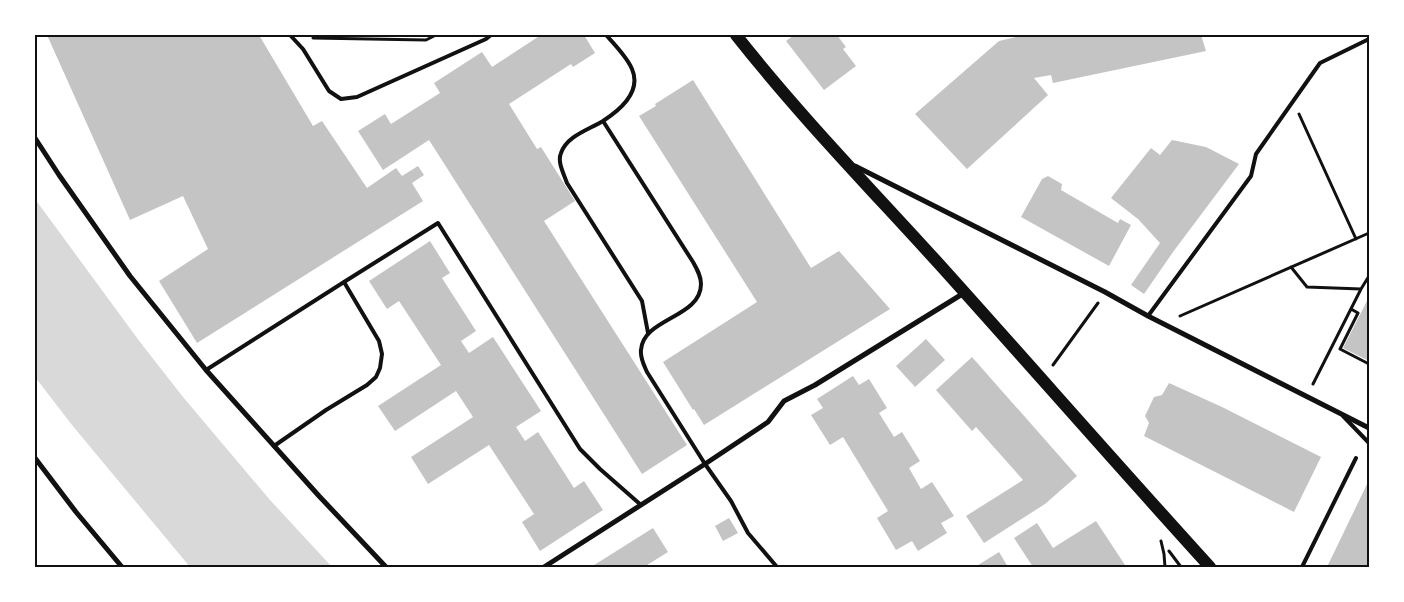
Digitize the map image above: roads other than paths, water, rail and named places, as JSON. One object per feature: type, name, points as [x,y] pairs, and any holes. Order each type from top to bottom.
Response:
[{"type":"main road","points":[[736,35],[757,62],[844,160],[1210,567]]},
{"type":"street","points":[[35,138],[130,276],[206,370],[325,503],[386,567]]},
{"type":"street","points":[[844,160],[1369,428]]},
{"type":"street","points":[[544,567],[768,422],[784,401],[815,385],[965,293]]},
{"type":"street","points":[[35,458],[76,512],[122,567]]},
{"type":"lane","points":[[290,35],[303,49],[330,91],[341,98],[357,97],[486,39],[491,35]]},
{"type":"lane","points":[[606,35],[632,69],[635,79],[632,93],[623,106],[603,121],[566,143],[560,155],[561,168],[567,182],[642,301],[648,333]]},
{"type":"lane","points":[[1148,316],[1250,176],[1256,154],[1320,63],[1369,39]]},
{"type":"lane","points":[[603,121],[693,262],[699,274],[701,284],[699,294],[688,308],[648,333],[640,351],[645,366],[705,464],[731,501],[748,533],[778,567]]},
{"type":"lane","points":[[206,370],[438,223],[580,449],[641,505]]},
{"type":"lane","points":[[274,446],[326,410],[367,385],[376,377],[380,368],[382,354],[379,341],[344,282]]},
{"type":"lane","points":[[1340,414],[1369,443]]},
{"type":"lane","points":[[1302,567],[1356,458]]}]
